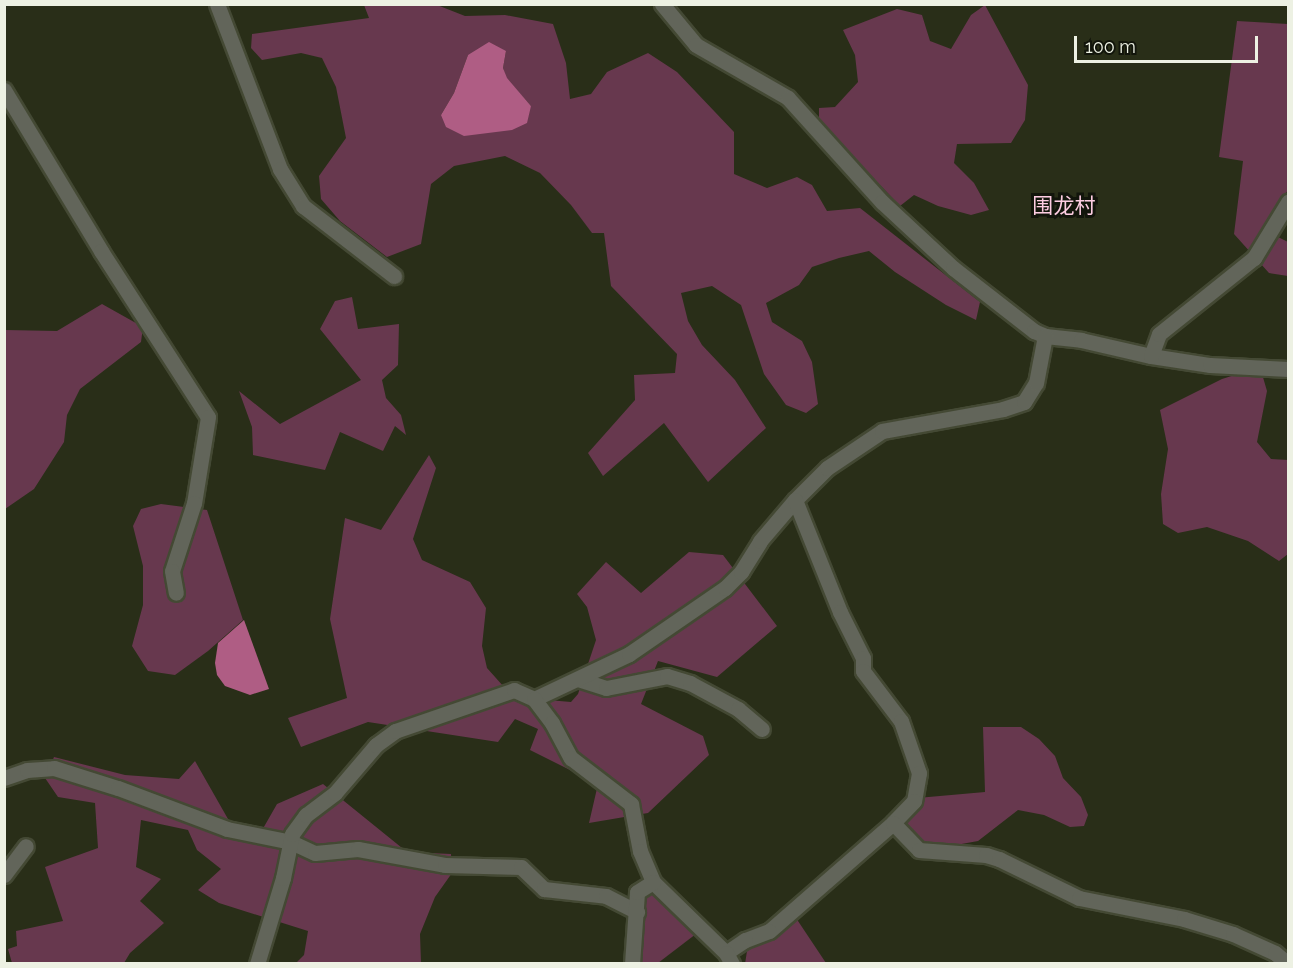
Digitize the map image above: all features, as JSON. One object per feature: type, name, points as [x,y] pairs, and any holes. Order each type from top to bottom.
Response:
[{"type":"street","points":[[217,4],[280,169],[303,206],[394,276]]},
{"type":"street","points":[[662,4],[696,45],[788,98],[890,210],[953,268],[1034,331],[1045,336],[1081,340],[1151,356],[1210,365],[1288,369]]},
{"type":"street","points":[[4,90],[101,251],[208,417],[194,503],[172,571],[176,593]]},
{"type":"street","points":[[1151,356],[1159,334],[1254,258],[1288,202]]},
{"type":"street","points":[[534,699],[629,654],[725,588],[741,572],[759,541],[827,468],[882,431],[1003,409],[1024,402],[1036,383],[1045,336]]},
{"type":"street","points":[[257,963],[283,878],[292,838],[306,815],[335,794],[376,745],[395,731],[514,690],[534,699],[552,723],[571,758],[631,804],[640,851],[653,882],[729,958],[745,940],[769,932],[915,801],[919,773],[901,721],[863,671],[863,658],[840,612],[795,500]]},
{"type":"street","points":[[578,679],[606,688],[666,676],[690,682],[738,709],[762,729]]},
{"type":"street","points":[[4,778],[27,770],[54,768],[118,788],[226,829],[292,838],[315,853],[358,849],[445,865],[521,867],[544,889],[606,896],[637,912]]},
{"type":"street","points":[[893,823],[919,850],[986,855],[999,859],[1079,898],[1184,919],[1233,934],[1275,953],[1288,963]]},
{"type":"street","points":[[4,875],[26,846]]},
{"type":"street","points":[[632,963],[637,892],[653,882]]},
{"type":"shaded area","points":[[364,5],[437,5],[465,16],[505,15],[553,24],[566,63],[570,99],[591,94],[607,72],[648,53],[677,72],[734,132],[734,174],[767,188],[797,177],[812,185],[827,211],[860,208],[980,302],[976,320],[946,305],[895,272],[869,251],[812,267],[799,285],[766,303],[772,322],[802,341],[812,362],[818,404],[806,413],[786,405],[764,374],[741,305],[712,286],[681,293],[688,321],[702,345],[735,380],[766,428],[708,482],[664,423],[603,476],[588,453],[635,400],[634,375],[675,373],[677,354],[611,286],[604,233],[592,233],[571,205],[540,173],[505,156],[454,166],[431,184],[421,244],[387,257],[340,221],[321,199],[319,176],[346,138],[336,87],[322,58],[301,53],[262,60],[251,48],[252,34],[369,18]],"holes":[[[506,51],[503,68],[506,78],[531,106],[441,115],[454,93],[468,55]]]},
{"type":"shaded area","points":[[985,5],[1028,85],[1025,120],[1011,143],[957,144],[954,163],[974,183],[989,210],[971,215],[938,206],[914,195],[900,206],[819,121],[819,108],[835,107],[858,82],[855,55],[843,30],[897,9],[922,15],[930,41],[951,49],[971,15]]},
{"type":"shaded area","points":[[1237,21],[1288,24],[1288,190],[1262,229],[1288,242],[1288,276],[1269,273],[1234,234],[1243,161],[1219,157]]},
{"type":"shaded area","points":[[489,42],[506,51],[503,68],[507,78],[531,106],[527,123],[512,130],[464,136],[446,127],[441,115],[454,93],[468,55]]},
{"type":"shaded area","points":[[352,297],[358,329],[399,324],[398,365],[382,380],[386,398],[401,415],[406,435],[395,426],[383,451],[340,432],[325,470],[253,455],[252,427],[239,391],[280,424],[361,380],[320,329],[335,301]]},
{"type":"shaded area","points":[[102,304],[143,327],[141,342],[80,389],[67,415],[64,442],[34,489],[5,509],[5,330],[57,331]]},
{"type":"shaded area","points":[[1260,367],[1267,391],[1257,442],[1271,459],[1288,460],[1288,554],[1279,561],[1248,541],[1207,527],[1178,533],[1163,524],[1161,494],[1168,449],[1160,410],[1222,379]]},
{"type":"shaded area","points":[[429,455],[436,468],[413,539],[422,560],[470,582],[486,608],[482,646],[487,668],[513,697],[571,702],[578,694],[596,640],[587,607],[577,594],[606,562],[641,593],[689,552],[723,555],[777,626],[717,677],[658,661],[641,704],[703,736],[709,755],[648,813],[589,823],[598,784],[530,750],[538,729],[515,719],[498,742],[368,722],[301,747],[288,718],[347,698],[330,619],[345,518],[381,530]]},
{"type":"shaded area","points":[[161,504],[207,510],[243,620],[208,651],[175,675],[148,671],[132,646],[143,605],[143,566],[133,526],[141,509]]},
{"type":"shaded area","points":[[244,620],[269,689],[250,695],[225,686],[217,675],[215,663],[218,643]]},
{"type":"shaded area","points":[[983,727],[1021,727],[1039,739],[1055,756],[1063,778],[1081,797],[1088,815],[1084,826],[1070,827],[1044,815],[1018,810],[978,841],[945,847],[920,840],[889,815],[906,799],[985,792]]},
{"type":"shaded area","points":[[54,757],[125,775],[179,779],[195,761],[232,826],[261,832],[277,804],[323,784],[407,852],[451,854],[452,873],[435,897],[420,934],[421,963],[296,963],[304,955],[308,931],[219,903],[198,890],[221,869],[197,850],[188,830],[141,820],[136,867],[161,879],[140,901],[164,923],[130,953],[124,963],[12,963],[8,949],[17,946],[16,931],[63,921],[45,867],[98,848],[95,803],[58,797],[45,778]]},
{"type":"shaded area","points":[[655,876],[709,924],[658,963],[630,963],[625,940],[633,887]]},
{"type":"shaded area","points":[[794,907],[798,921],[826,963],[745,964],[747,951]]},
{"type":"district","name":"围龙村","points":[[1064,206]]}]
